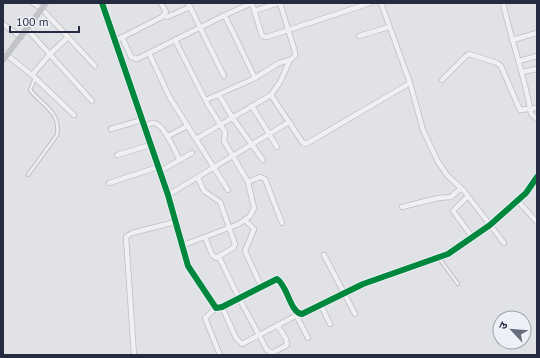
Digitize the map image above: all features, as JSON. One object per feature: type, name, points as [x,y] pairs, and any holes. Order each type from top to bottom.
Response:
[{"type":"street","points":[[33,3],[42,9],[95,66]]},
{"type":"street","points":[[46,3],[27,29],[4,56],[34,77],[74,115]]},
{"type":"street","points":[[102,3],[168,195],[181,246],[188,266],[216,308]]},
{"type":"street","points":[[115,41],[162,17],[166,12],[161,3]]},
{"type":"street","points":[[122,37],[131,57],[134,59],[150,53],[200,27],[252,3],[264,37],[370,3]]},
{"type":"street","points":[[206,100],[255,78],[279,63],[290,60],[295,56],[279,3],[254,11]]},
{"type":"street","points":[[381,3],[410,83],[423,130],[437,160],[447,175],[468,196],[504,243]]},
{"type":"street","points":[[503,3],[522,72],[532,116],[537,119]]},
{"type":"street","points":[[167,17],[189,5],[224,76]]},
{"type":"street","points":[[223,16],[226,18],[255,78]]},
{"type":"street","points":[[3,24],[20,37]]},
{"type":"street","points":[[359,36],[389,27]]},
{"type":"street","points":[[27,29],[92,101]]},
{"type":"street","points":[[512,40],[537,33]]},
{"type":"street","points":[[34,77],[50,54],[68,37]]},
{"type":"street","points":[[175,40],[206,100],[225,132],[224,141],[248,182],[254,208],[250,216],[231,227],[181,246]]},
{"type":"street","points":[[150,53],[168,94],[187,126],[216,168],[228,190]]},
{"type":"street","points":[[442,80],[469,54],[497,63],[501,66],[520,110],[537,108]]},
{"type":"street","points":[[519,61],[537,56]]},
{"type":"street","points":[[196,139],[271,95],[280,82],[290,60]]},
{"type":"street","points":[[522,72],[537,69]]},
{"type":"street","points":[[271,95],[303,143],[309,144],[410,83]]},
{"type":"street","points":[[219,95],[232,117],[263,160]]},
{"type":"street","points":[[252,106],[277,147]]},
{"type":"street","points":[[111,129],[142,120]]},
{"type":"street","points":[[168,195],[216,168],[289,122]]},
{"type":"street","points":[[144,126],[156,123],[168,136],[179,159]]},
{"type":"street","points":[[168,136],[187,126]]},
{"type":"street","points":[[117,155],[150,145]]},
{"type":"street","points":[[109,183],[159,169],[192,152]]},
{"type":"street","points":[[248,182],[260,177],[265,179],[282,222]]},
{"type":"street","points":[[222,307],[238,342],[245,343],[297,314],[302,314],[362,284],[439,258],[473,238],[490,225],[518,201],[530,188],[537,177]]},
{"type":"street","points":[[198,178],[204,191],[220,202],[231,227],[235,244],[234,248],[216,258],[212,255],[205,237]]},
{"type":"street","points":[[402,207],[438,198],[451,197],[461,188]]},
{"type":"street","points":[[468,196],[453,212],[473,238]]},
{"type":"street","points":[[518,201],[537,222]]},
{"type":"street","points":[[244,220],[254,229],[245,251],[261,286]]},
{"type":"street","points":[[134,355],[126,237],[132,233],[175,222]]},
{"type":"street","points":[[324,255],[355,314]]},
{"type":"street","points":[[219,257],[239,298],[269,352],[272,353],[285,348],[287,342],[278,325]]},
{"type":"street","points":[[220,355],[206,321],[206,316],[216,308],[222,307],[274,280],[280,280],[308,338]]},
{"type":"street","points":[[321,305],[330,324]]},
{"type":"lane","points":[[28,175],[57,135],[58,129],[56,116],[30,90],[34,77]]},
{"type":"lane","points":[[439,258],[458,284]]},
{"type":"cycle path","points":[[102,3],[168,195],[188,266],[216,308],[222,307],[277,279],[281,282],[295,309],[302,314],[363,284],[448,254],[490,225],[526,193],[537,177]]}]
